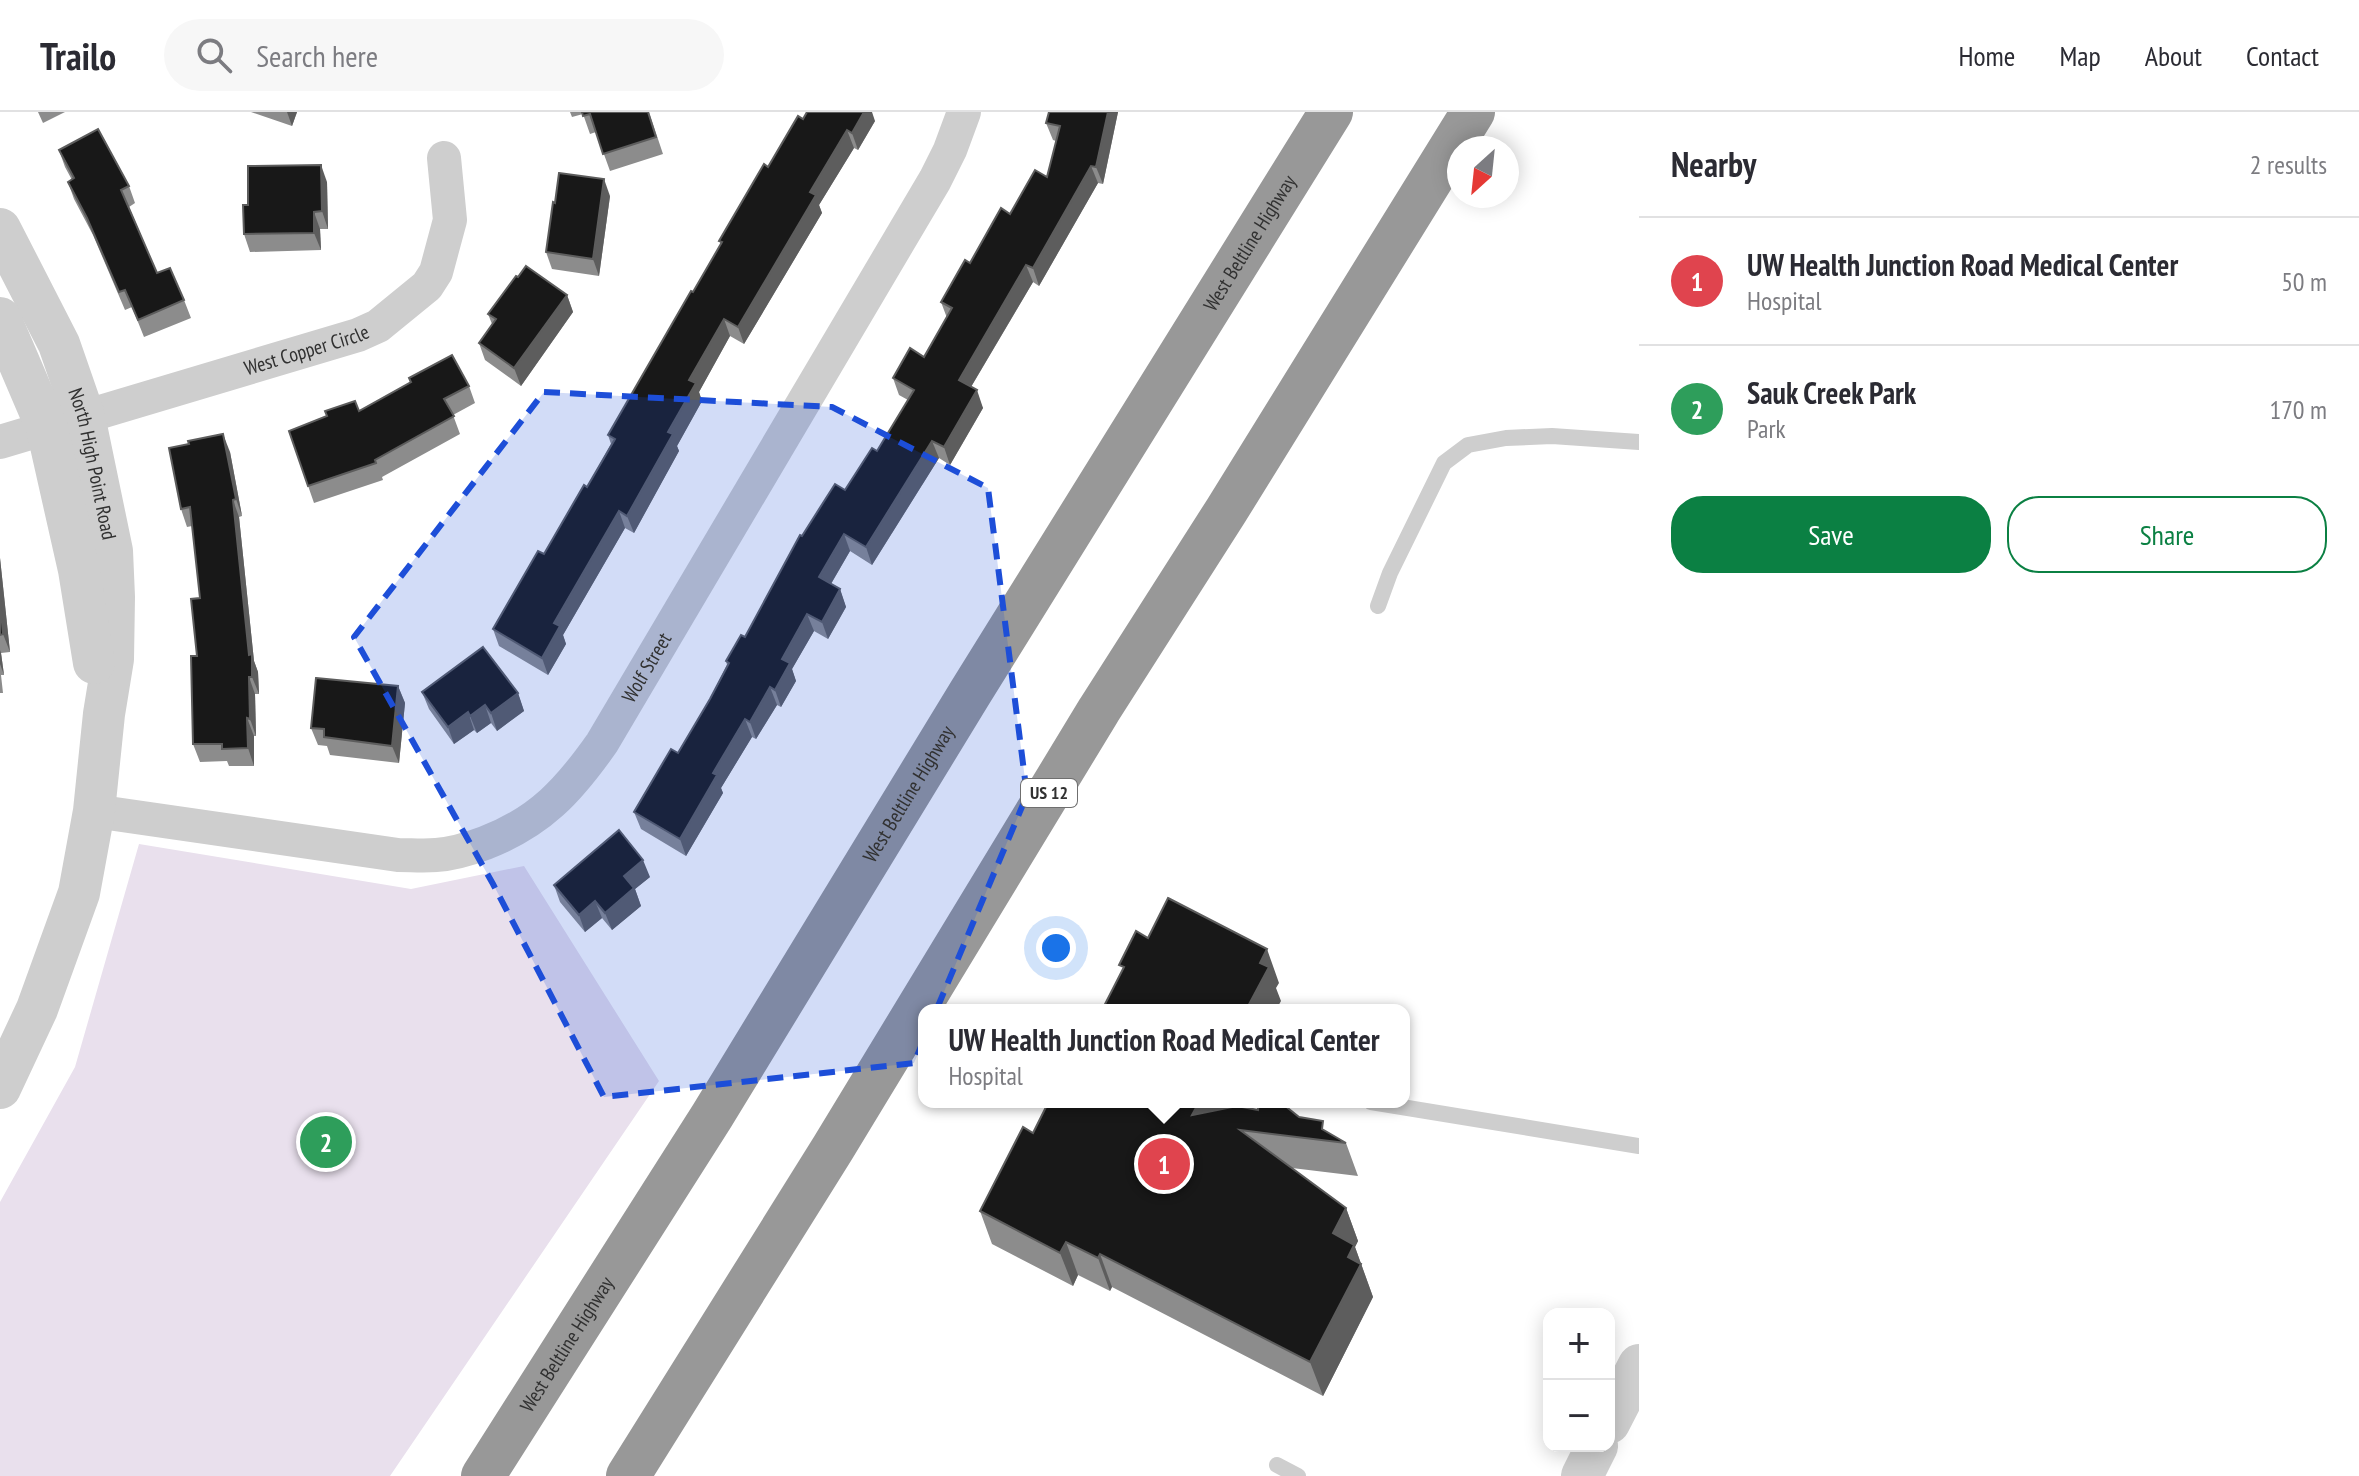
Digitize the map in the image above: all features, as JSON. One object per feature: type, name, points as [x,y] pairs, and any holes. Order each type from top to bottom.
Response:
[{"type":"highway","name":"West Beltline Highway","points":[[480,1476],[712,1116],[1331,112]]},
{"type":"highway","name":"US 12","points":[[920,1004],[1091,723],[1473,112]]},
{"type":"highway","name":"US 12","points":[[628,1476],[918,1008]]},
{"type":"street","name":"Wolf Street","points":[[94,811],[398,855],[438,855],[467,850],[524,826],[548,808],[602,743],[935,180],[964,112]]},
{"type":"street","name":"West Copper Circle","points":[[0,442],[358,335],[378,326],[427,286],[436,272],[450,220],[444,158]]},
{"type":"street","name":"North High Point Road","points":[[0,229],[59,344],[79,570],[104,714],[94,811],[79,893],[37,1009],[0,1088]]},
{"type":"street","name":"North High Point Road","points":[[0,318],[65,422]]},
{"type":"street","points":[[1615,1411],[1639,1365]]},
{"type":"street","points":[[1582,1476],[1594,1452]]},
{"type":"lane","points":[[1378,606],[1390,573],[1444,463],[1468,445],[1506,438],[1552,436],[1639,442]]},
{"type":"lane","points":[[1408,1108],[1639,1146]]},
{"type":"lane","points":[[1277,1465],[1298,1476]]},
{"type":"highlighted area","points":[[544,392],[832,407],[988,488],[1027,795],[914,1063],[604,1097],[493,884],[354,637]]},
{"type":"shaded area","points":[[139,844],[411,889],[524,866],[659,1081],[390,1476],[0,1476],[0,1202],[75,1067]]},
{"type":"building","points":[[582,112],[648,112],[656,137],[603,154],[590,114],[583,116]]},
{"type":"building","points":[[807,112],[864,112],[852,133],[847,130],[810,192],[816,195],[738,327],[724,319],[689,380],[696,383],[668,432],[673,434],[627,516],[619,511],[554,623],[560,626],[542,658],[493,629],[538,551],[544,554],[615,439],[608,435],[722,242],[719,241],[764,164],[768,167],[798,116],[803,119]]},
{"type":"building","points":[[1049,112],[1108,112],[1096,167],[1091,166],[1033,268],[1026,265],[959,380],[977,390],[944,447],[932,441],[866,547],[844,534],[819,577],[840,589],[822,622],[807,614],[782,659],[790,663],[775,690],[770,687],[750,722],[745,719],[713,773],[717,775],[680,839],[634,812],[671,749],[678,753],[729,663],[726,661],[741,635],[745,637],[800,535],[835,484],[845,490],[872,448],[877,451],[914,390],[893,378],[910,348],[924,357],[952,308],[941,302],[965,260],[970,263],[1001,208],[1010,214],[1035,170],[1047,177],[1060,126],[1046,123]]},
{"type":"building","points":[[98,129],[129,186],[121,190],[157,273],[170,268],[184,300],[138,320],[125,290],[119,292],[68,182],[74,178],[59,150]]},
{"type":"building","points":[[321,165],[322,211],[314,212],[314,233],[244,234],[243,205],[248,205],[248,166]]},
{"type":"building","points":[[559,173],[604,179],[593,259],[546,252]]},
{"type":"building","points":[[526,266],[567,295],[514,368],[479,343],[496,319],[488,314]]},
{"type":"building","points":[[452,355],[469,386],[444,399],[454,416],[375,460],[376,463],[308,486],[289,431],[327,416],[325,411],[355,401],[359,411],[411,382],[409,378]]},
{"type":"building","points":[[223,434],[236,499],[233,500],[249,655],[252,654],[252,677],[249,677],[248,748],[222,749],[222,744],[193,744],[191,656],[197,656],[191,599],[200,598],[190,507],[181,509],[169,448]]},
{"type":"building","points":[[0,600],[3,634],[0,635]]},
{"type":"building","points":[[483,647],[518,693],[491,713],[485,705],[470,716],[468,712],[448,727],[422,692]]},
{"type":"building","points":[[316,678],[398,686],[392,746],[324,737],[324,729],[311,728]]},
{"type":"building","points":[[619,830],[643,860],[624,876],[634,888],[605,913],[595,901],[579,915],[554,885]]},
{"type":"building","points":[[1168,898],[1267,949],[1260,963],[1269,967],[1249,1004],[1105,1004],[1124,967],[1119,965],[1136,931],[1148,938]]},
{"type":"building","points":[[1046,1108],[1196,1108],[1192,1115],[1227,1108],[1288,1108],[1299,1117],[1323,1121],[1322,1129],[1346,1143],[1240,1130],[1346,1208],[1333,1233],[1354,1245],[1348,1257],[1361,1264],[1310,1362],[1100,1254],[1098,1258],[1066,1242],[1060,1253],[980,1211],[1023,1127],[1033,1133]]},
{"type":"place","name":"Sauk Creek Park","points":[[326,1142]]},
{"type":"place","name":"UW Health Junction Road Medical Center","points":[[1164,1164]]}]
